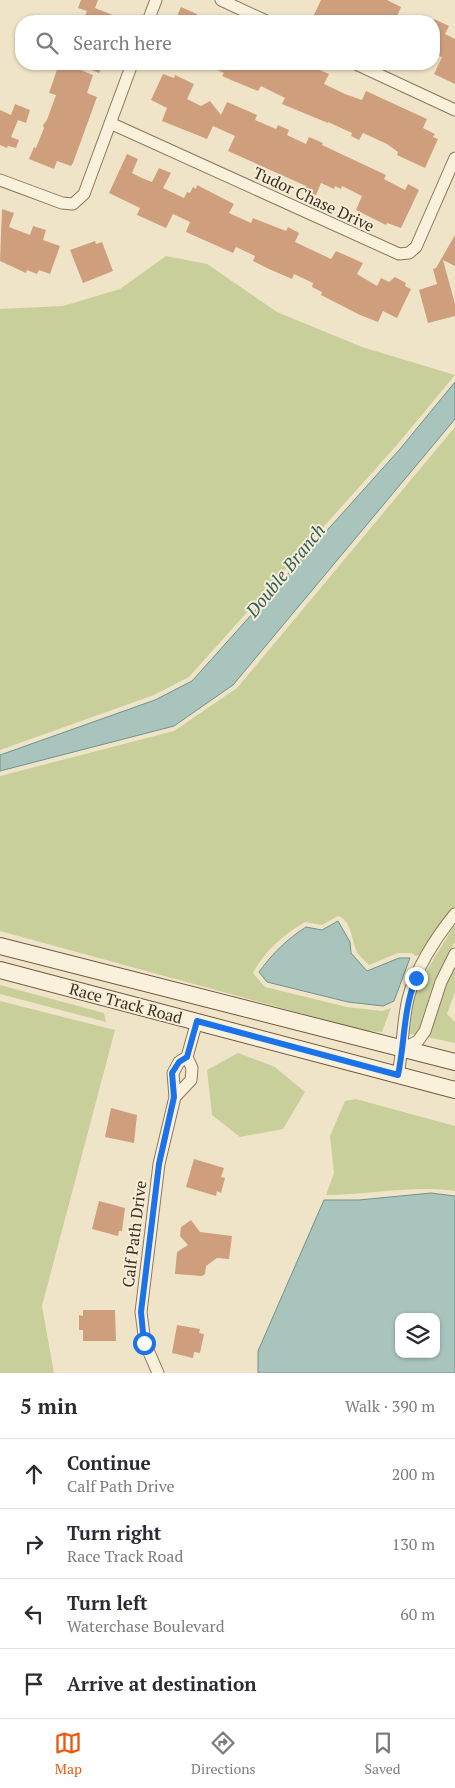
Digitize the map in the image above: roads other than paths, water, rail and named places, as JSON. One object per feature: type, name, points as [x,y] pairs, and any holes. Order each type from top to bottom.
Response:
[{"type":"main road","name":"Race Track Road","points":[[0,946],[455,1062]]},
{"type":"main road","name":"Race Track Road","points":[[0,970],[455,1090]]},
{"type":"street","points":[[150,15],[156,0]]},
{"type":"street","points":[[222,0],[253,15]]},
{"type":"street","points":[[0,180],[62,203],[73,204],[84,194],[130,70]]},
{"type":"street","points":[[369,70],[455,110]]},
{"type":"street","name":"Tudor Chase Drive","points":[[110,123],[400,254],[409,253],[416,247],[455,158]]},
{"type":"street","points":[[398,1075],[404,1048],[402,1033],[408,997],[427,956],[455,914]]},
{"type":"street","points":[[404,1048],[418,1041],[425,1031],[440,982],[455,954]]},
{"type":"street","name":"Calf Path Drive","points":[[174,1097],[191,1080],[192,1068],[187,1057],[197,1021]]},
{"type":"street","name":"Calf Path Drive","points":[[158,1373],[144,1343],[141,1312],[159,1164],[174,1097],[172,1073],[179,1062],[187,1057]]},
{"type":"water","points":[[455,382],[455,419],[233,685],[174,726],[0,771],[0,755],[155,700],[192,681],[400,449]]},
{"type":"water","points":[[338,921],[350,942],[351,953],[367,971],[399,958],[410,958],[394,1001],[383,1006],[348,1002],[267,982],[259,972],[280,947],[306,927],[322,930]]},
{"type":"water","points":[[431,1193],[455,1196],[455,1373],[258,1373],[258,1351],[324,1200],[359,1200]]},
{"type":"water label","name":"Double Branch","points":[[285,570]]}]
